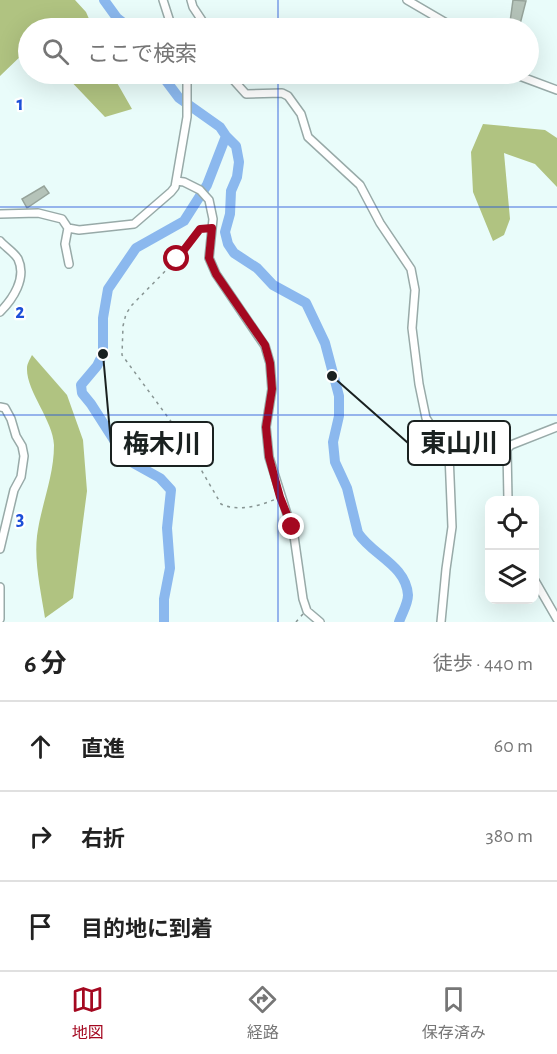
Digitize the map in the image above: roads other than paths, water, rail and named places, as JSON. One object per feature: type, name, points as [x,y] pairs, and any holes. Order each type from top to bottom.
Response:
[{"type":"street","points":[[163,0],[169,18]]},
{"type":"street","points":[[191,0],[200,18]]},
{"type":"street","points":[[407,0],[438,18]]},
{"type":"street","points":[[539,83],[557,90]]},
{"type":"street","points":[[68,228],[79,230],[134,224],[171,192],[175,187],[187,117],[187,84]]},
{"type":"street","points":[[237,84],[246,94],[282,93],[294,103],[301,114],[308,136],[360,185],[380,223],[411,269],[415,290],[412,328],[419,384],[426,418],[449,454],[452,527],[441,622]]},
{"type":"street","points":[[176,181],[184,182],[200,190],[209,200],[212,210],[209,258],[216,274],[265,345],[270,363],[272,389],[266,427],[269,457],[294,536],[303,599],[307,610],[320,622]]},
{"type":"street","points":[[0,214],[38,213],[62,219],[68,228],[65,244],[69,264]]},
{"type":"street","points":[[0,242],[17,257],[21,269],[15,295],[0,312]]},
{"type":"street","points":[[0,407],[5,408],[11,419],[24,456],[21,477],[15,490],[0,549]]},
{"type":"street","points":[[449,454],[507,449],[511,445],[557,427]]},
{"type":"street","points":[[507,449],[508,496]]},
{"type":"street","points":[[0,587],[0,619]]},
{"type":"street","points":[[539,588],[557,619]]},
{"type":"waterway","points":[[104,0],[117,18]]},
{"type":"waterway","points":[[168,84],[179,98],[220,127],[236,146],[239,162],[237,177],[231,191],[230,214],[225,232],[228,244],[234,253],[257,268],[273,285],[306,303],[325,343],[339,396],[339,416],[333,442],[335,462],[347,488],[358,533],[371,548],[395,568],[406,585],[408,598],[399,622]]},
{"type":"waterway","points":[[164,622],[164,599],[170,568],[167,528],[171,490],[160,478],[133,463],[123,454],[82,393],[81,385],[97,366],[103,354],[103,318],[108,289],[136,248],[184,221],[207,185],[226,136]]},
{"type":"place","name":"梅木川","points":[[103,354]]},
{"type":"place","name":"東山川","points":[[332,376]]}]
